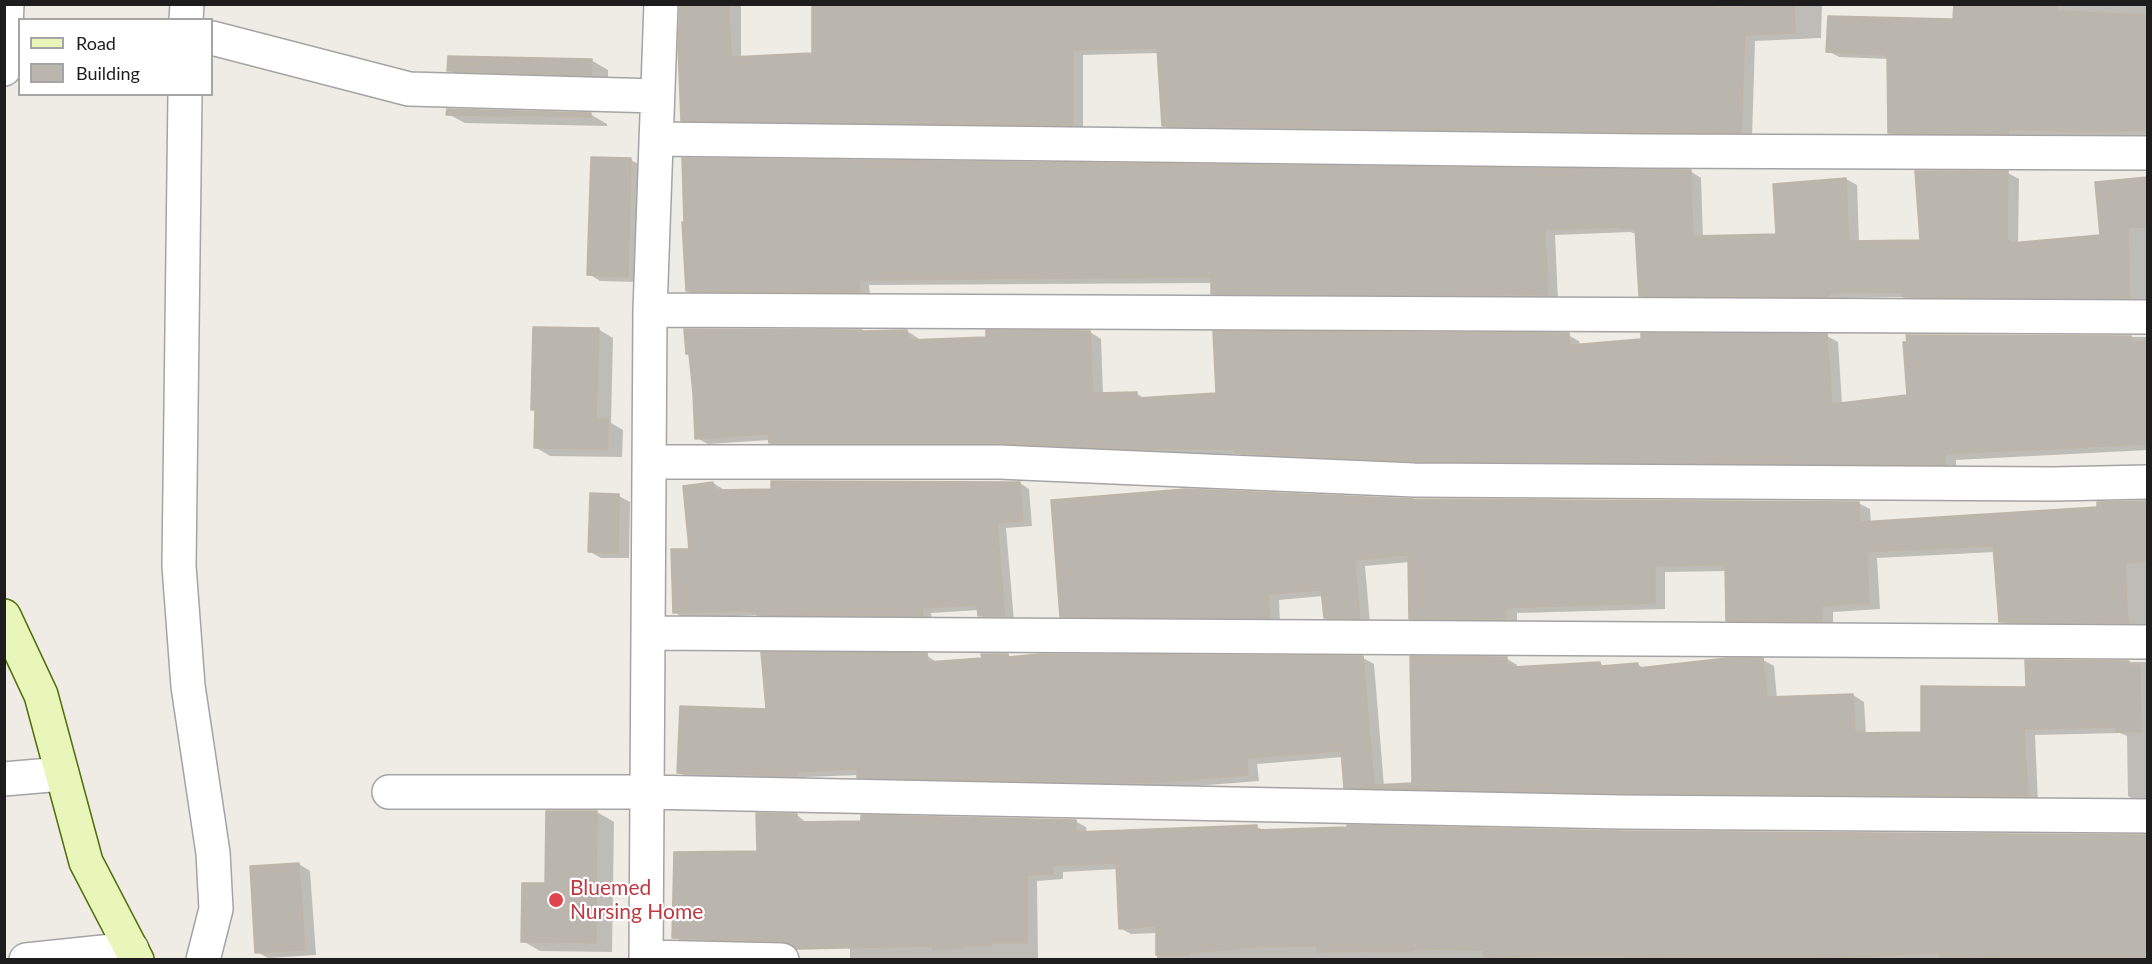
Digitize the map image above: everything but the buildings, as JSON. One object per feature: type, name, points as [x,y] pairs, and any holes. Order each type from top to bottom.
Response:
[{"type":"street","points":[[4,69],[7,4]]},
{"type":"street","points":[[661,4],[650,310],[646,958],[782,960]]},
{"type":"street","points":[[213,38],[409,89],[657,96]]},
{"type":"street","points":[[186,96],[179,566],[188,686],[213,854],[216,909],[203,960]]},
{"type":"street","points":[[656,139],[1658,151],[2148,153]]},
{"type":"street","points":[[650,310],[2148,317]]},
{"type":"street","points":[[649,462],[999,462],[1414,480],[2042,484],[2148,482]]},
{"type":"street","points":[[4,616],[41,695],[86,862],[134,955],[26,960]]},
{"type":"street","points":[[648,633],[2148,642]]},
{"type":"street","points":[[4,779],[62,774]]},
{"type":"street","points":[[389,792],[647,792],[1621,812],[2148,816]]},
{"type":"place","name":"Bluemed Nursing Home","points":[[556,900]]}]
